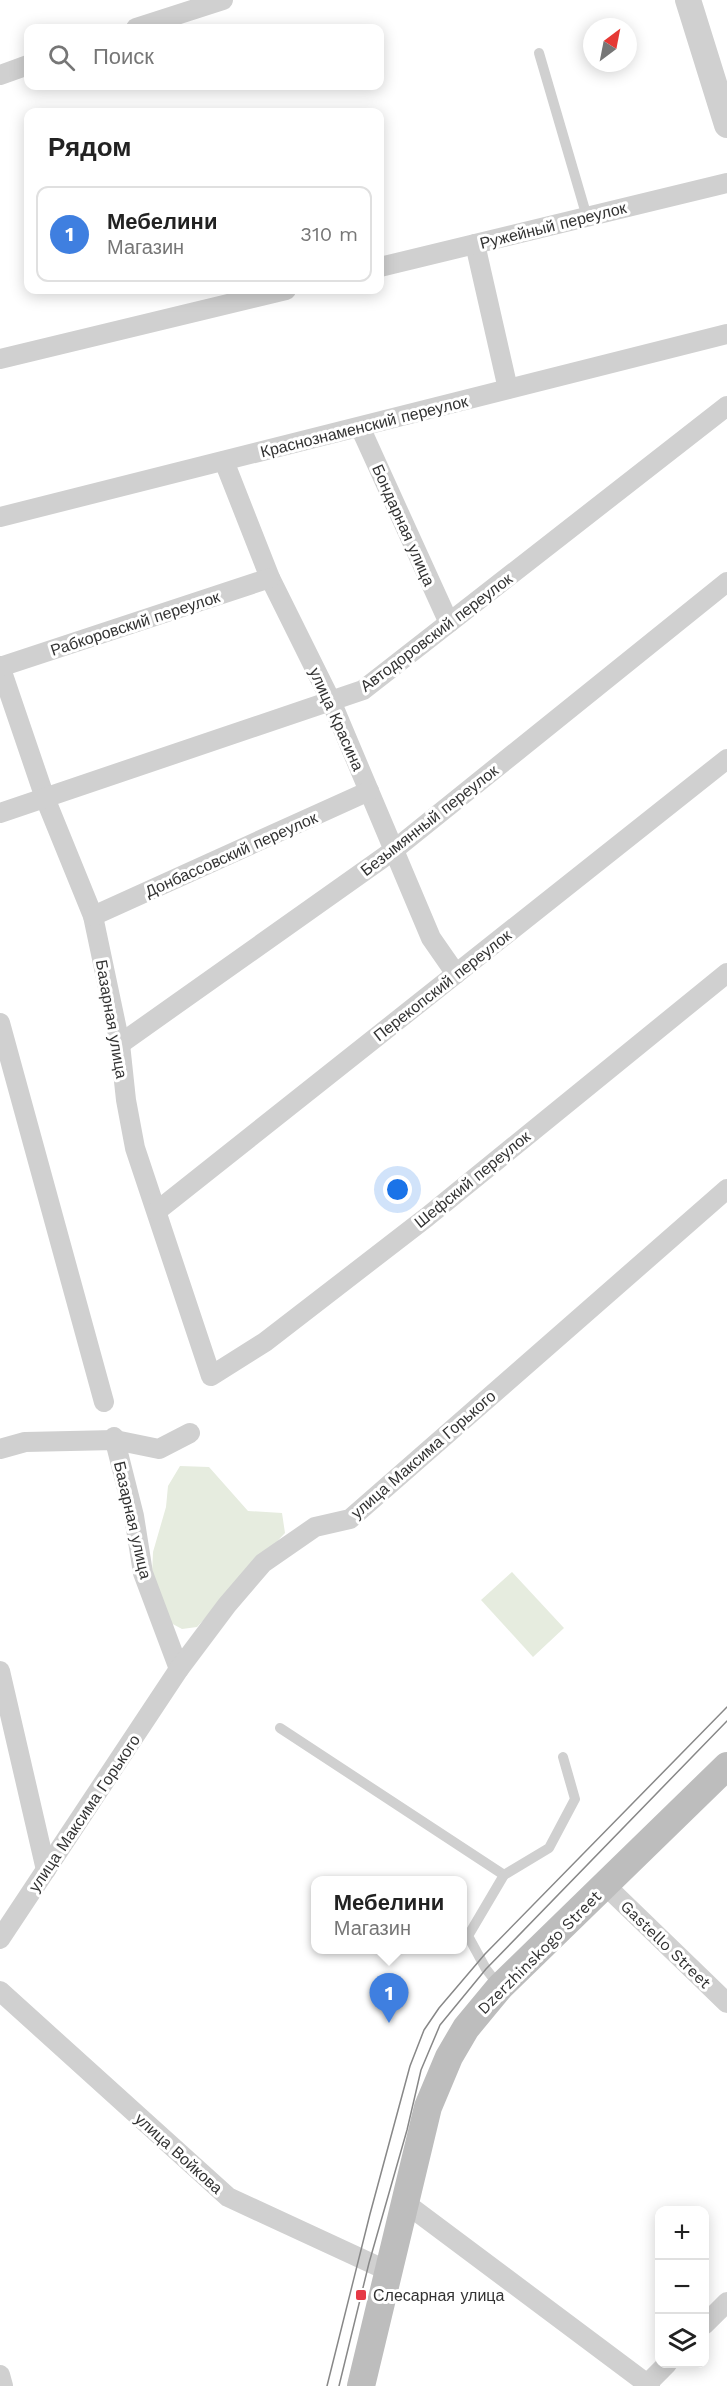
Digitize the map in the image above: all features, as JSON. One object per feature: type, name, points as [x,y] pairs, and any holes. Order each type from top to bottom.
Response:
[{"type":"main road","name":"Dzerzhinskogo Street","points":[[361,2386],[428,2107],[437,2084],[466,2028],[500,1987],[727,1766]]},
{"type":"street","points":[[142,24],[167,8],[223,0]]},
{"type":"street","points":[[688,0],[727,125]]},
{"type":"street","points":[[0,75],[24,66]]},
{"type":"street","name":"Ружейный переулок","points":[[384,266],[727,183]]},
{"type":"street","points":[[475,244],[508,389]]},
{"type":"street","points":[[0,359],[269,294]]},
{"type":"street","name":"Краснознаменский переулок","points":[[0,517],[727,334]]},
{"type":"street","name":"Автодоровский переулок","points":[[0,813],[363,690],[727,406]]},
{"type":"street","name":"Бондарная улица","points":[[360,427],[449,623]]},
{"type":"street","name":"улица Красина","points":[[224,461],[270,578],[330,701],[431,938],[456,974]]},
{"type":"street","name":"Рабкоровский переулок","points":[[0,667],[270,578]]},
{"type":"street","name":"Безымянный переулок","points":[[120,1044],[393,850],[727,582]]},
{"type":"street","name":"Базарная улица","points":[[0,667],[45,798],[93,916],[120,1044],[126,1100],[135,1148],[211,1376]]},
{"type":"street","name":"Перекопский переулок","points":[[157,1211],[727,759]]},
{"type":"street","name":"Донбассовский переулок","points":[[93,916],[369,791]]},
{"type":"street","name":"Шефский переулок","points":[[211,1376],[265,1342],[418,1224],[727,973]]},
{"type":"street","points":[[0,1023],[104,1402]]},
{"type":"street","name":"улица Максима Горького","points":[[0,1939],[179,1669],[227,1605],[263,1563],[315,1527],[350,1519],[727,1189]]},
{"type":"street","points":[[0,1449],[25,1442],[114,1438],[159,1449],[190,1433]]},
{"type":"street","name":"Базарная улица","points":[[114,1438],[134,1516],[143,1573],[179,1669]]},
{"type":"street","points":[[0,1671],[46,1870]]},
{"type":"street","name":"Gastello Street","points":[[605,1885],[727,2002]]},
{"type":"street","name":"улица Войкова","points":[[0,1991],[228,2197],[388,2271]]},
{"type":"street","points":[[404,2202],[649,2385],[664,2368]]},
{"type":"street","points":[[709,2321],[727,2302]]},
{"type":"street","points":[[0,2376],[3,2386]]},
{"type":"lane","points":[[539,53],[587,217]]},
{"type":"lane","points":[[280,1728],[504,1875]]},
{"type":"lane","points":[[500,1987],[486,1969],[468,1936],[504,1875],[549,1848],[575,1799],[563,1757]]},
{"type":"shaded area","points":[[180,1466],[209,1467],[248,1511],[282,1513],[285,1533],[197,1627],[182,1629],[169,1622],[152,1575],[153,1552],[166,1507],[168,1486]]},
{"type":"shaded area","points":[[512,1572],[564,1628],[533,1657],[481,1600]]},
{"type":"tram line","points":[[327,2386],[410,2066],[424,2030],[439,2008],[485,1954],[727,1707]]},
{"type":"tram line","points":[[339,2386],[369,2263],[407,2130],[421,2070],[440,2025],[486,1969],[727,1721]]},
{"type":"place","name":"Мебелини","points":[[389,2023]]},
{"type":"place","name":"Слесарная улица","points":[[361,2295]]}]
